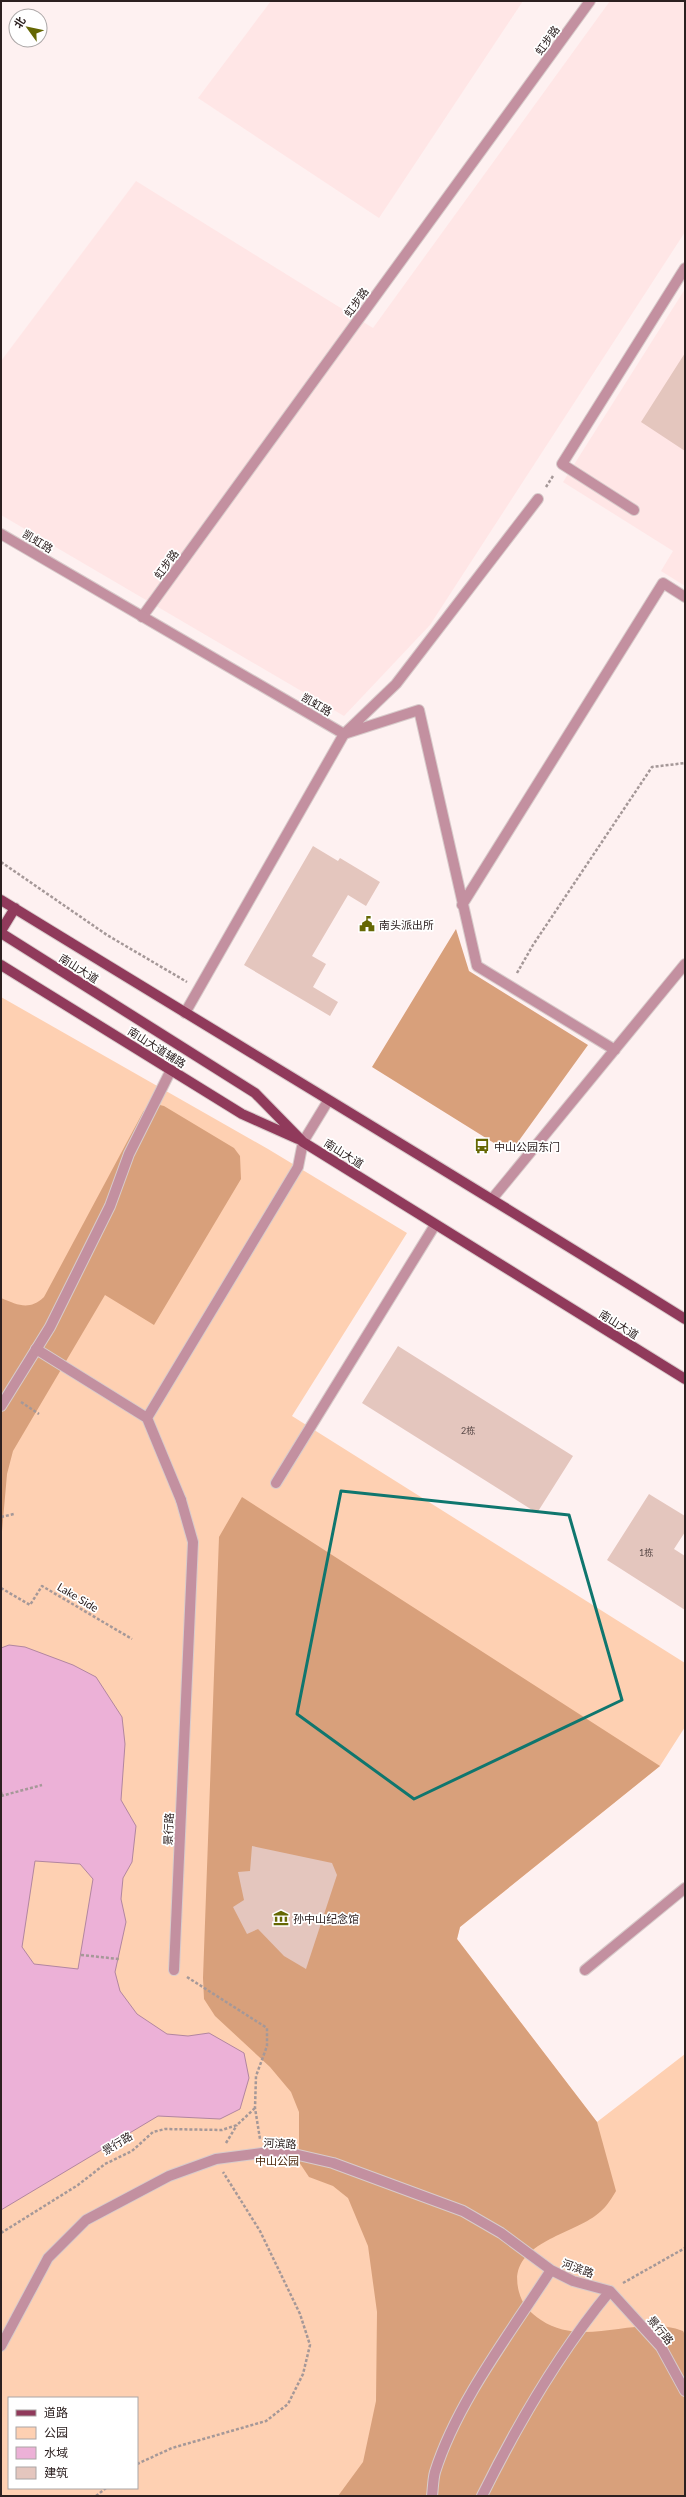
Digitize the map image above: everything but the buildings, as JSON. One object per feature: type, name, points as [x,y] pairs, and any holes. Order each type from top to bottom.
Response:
[{"type":"main road","points":[[1,895],[15,908],[1,932]]},
{"type":"main road","name":"南山大道","points":[[1,900],[328,1101],[492,1199],[685,1319]]},
{"type":"main road","name":"南山大道","points":[[1,932],[255,1093],[303,1142],[685,1379]]},
{"type":"main road","name":"南山大道辅路","points":[[1,965],[242,1114],[303,1142]]},
{"type":"street","name":"虹步路","points":[[142,617],[590,1]]},
{"type":"street","points":[[634,510],[562,464],[685,268]]},
{"type":"street","points":[[185,1013],[344,734],[396,684],[538,499]]},
{"type":"street","name":"凯虹路","points":[[1,534],[344,734]]},
{"type":"street","points":[[462,905],[663,583],[685,597]]},
{"type":"street","points":[[344,734],[419,710],[477,966],[615,1050]]},
{"type":"street","points":[[492,1199],[685,964]]},
{"type":"street","points":[[1,1406],[8,1392],[50,1327],[110,1206],[129,1154],[171,1070]]},
{"type":"street","points":[[36,1349],[147,1418],[298,1167],[303,1142],[328,1101]]},
{"type":"street","points":[[276,1483],[435,1225]]},
{"type":"street","name":"景行路","points":[[147,1418],[181,1500],[193,1542],[174,1970]]},
{"type":"street","points":[[585,1970],[685,1888]]},
{"type":"street","name":"河滨路","points":[[1,2346],[48,2258],[86,2220],[169,2176],[216,2159],[262,2153],[294,2154],[333,2163],[462,2211],[501,2233],[551,2270],[574,2281],[610,2291]]},
{"type":"street","points":[[432,2496],[435,2473],[454,2426],[492,2360],[551,2270]]},
{"type":"street","points":[[482,2496],[514,2429],[579,2328],[610,2291]]},
{"type":"street","name":"景行路","points":[[610,2291],[661,2347],[685,2391]]},
{"type":"path","points":[[538,499],[562,464]]},
{"type":"path","points":[[510,986],[532,945],[652,767],[685,763]]},
{"type":"path","points":[[1,862],[107,935],[199,989]]},
{"type":"path","points":[[8,1392],[39,1414]]},
{"type":"path","points":[[1,1517],[14,1514]]},
{"type":"path","name":"Lake Side","points":[[1,1588],[30,1604],[42,1586],[132,1639]]},
{"type":"path","points":[[1,1792],[2,1796],[42,1785]]},
{"type":"path","points":[[81,1955],[119,1959]]},
{"type":"path","points":[[174,1970],[267,2028],[267,2046],[256,2076],[255,2108],[262,2153]]},
{"type":"path","name":"景行路","points":[[1,2233],[78,2185],[105,2164],[132,2151],[153,2132],[165,2129],[222,2130],[237,2125],[255,2108]]},
{"type":"path","points":[[138,2464],[172,2448],[266,2421],[288,2404],[303,2374],[310,2345],[300,2314],[260,2231],[235,2193],[216,2159],[237,2125]]},
{"type":"path","points":[[610,2291],[685,2248]]},
{"type":"path","points":[[96,2496],[105,2489]]},
{"type":"highlighted area","points":[[341,1491],[569,1515],[622,1700],[414,1799],[297,1714]]},
{"type":"shaded area","points":[[271,1],[523,1],[379,218],[198,98]]},
{"type":"shaded area","points":[[610,1],[685,1],[685,232],[430,625],[344,716],[1,515],[1,361],[136,181],[373,328]]},
{"type":"shaded area","points":[[685,289],[685,586],[661,571],[673,551],[563,482]]},
{"type":"shaded area","points":[[456,929],[469,971],[588,1045],[510,1153],[372,1067]]},
{"type":"shaded area","points":[[156,1104],[164,1106],[234,1148],[240,1156],[241,1179],[154,1325],[105,1295],[13,1451],[7,1474],[1,1543],[1,1298],[13,1303],[28,1305],[39,1301],[44,1297],[143,1112],[148,1106]]},
{"type":"shaded area","points":[[242,1497],[660,1766],[460,1927],[457,1939],[597,2122],[616,2191],[602,2211],[583,2223],[555,2236],[530,2253],[521,2263],[517,2276],[520,2296],[527,2308],[541,2320],[558,2328],[575,2332],[593,2332],[647,2326],[665,2327],[683,2331],[685,2335],[685,2496],[338,2496],[363,2462],[376,2401],[377,2312],[368,2246],[348,2198],[333,2186],[309,2177],[299,2162],[299,2112],[291,2092],[270,2067],[215,2016],[204,1999],[203,1978],[219,1537]]},
{"type":"green space","name":"中山公园","points":[[1,997],[268,1149],[407,1233],[292,1416],[685,1663],[685,1727],[660,1766],[460,1927],[457,1939],[597,2122],[685,2054],[685,2496],[1,2496]]},
{"type":"water","points":[[9,1645],[25,1647],[73,1665],[96,1677],[122,1717],[125,1744],[121,1800],[136,1826],[132,1862],[123,1878],[121,1899],[126,1922],[115,1972],[120,1991],[137,2014],[167,2034],[188,2036],[209,2033],[244,2053],[249,2078],[240,2109],[220,2119],[158,2116],[1,2210],[1,1648]],"holes":[[[35,1861],[80,1864],[93,1879],[78,1969],[34,1964],[22,1947]]]},
{"type":"place","name":"南头派出所","points":[[367,924]]},
{"type":"place","name":"中山公园东门","points":[[482,1146]]},
{"type":"place","name":"孙中山纪念馆","points":[[281,1918]]}]
